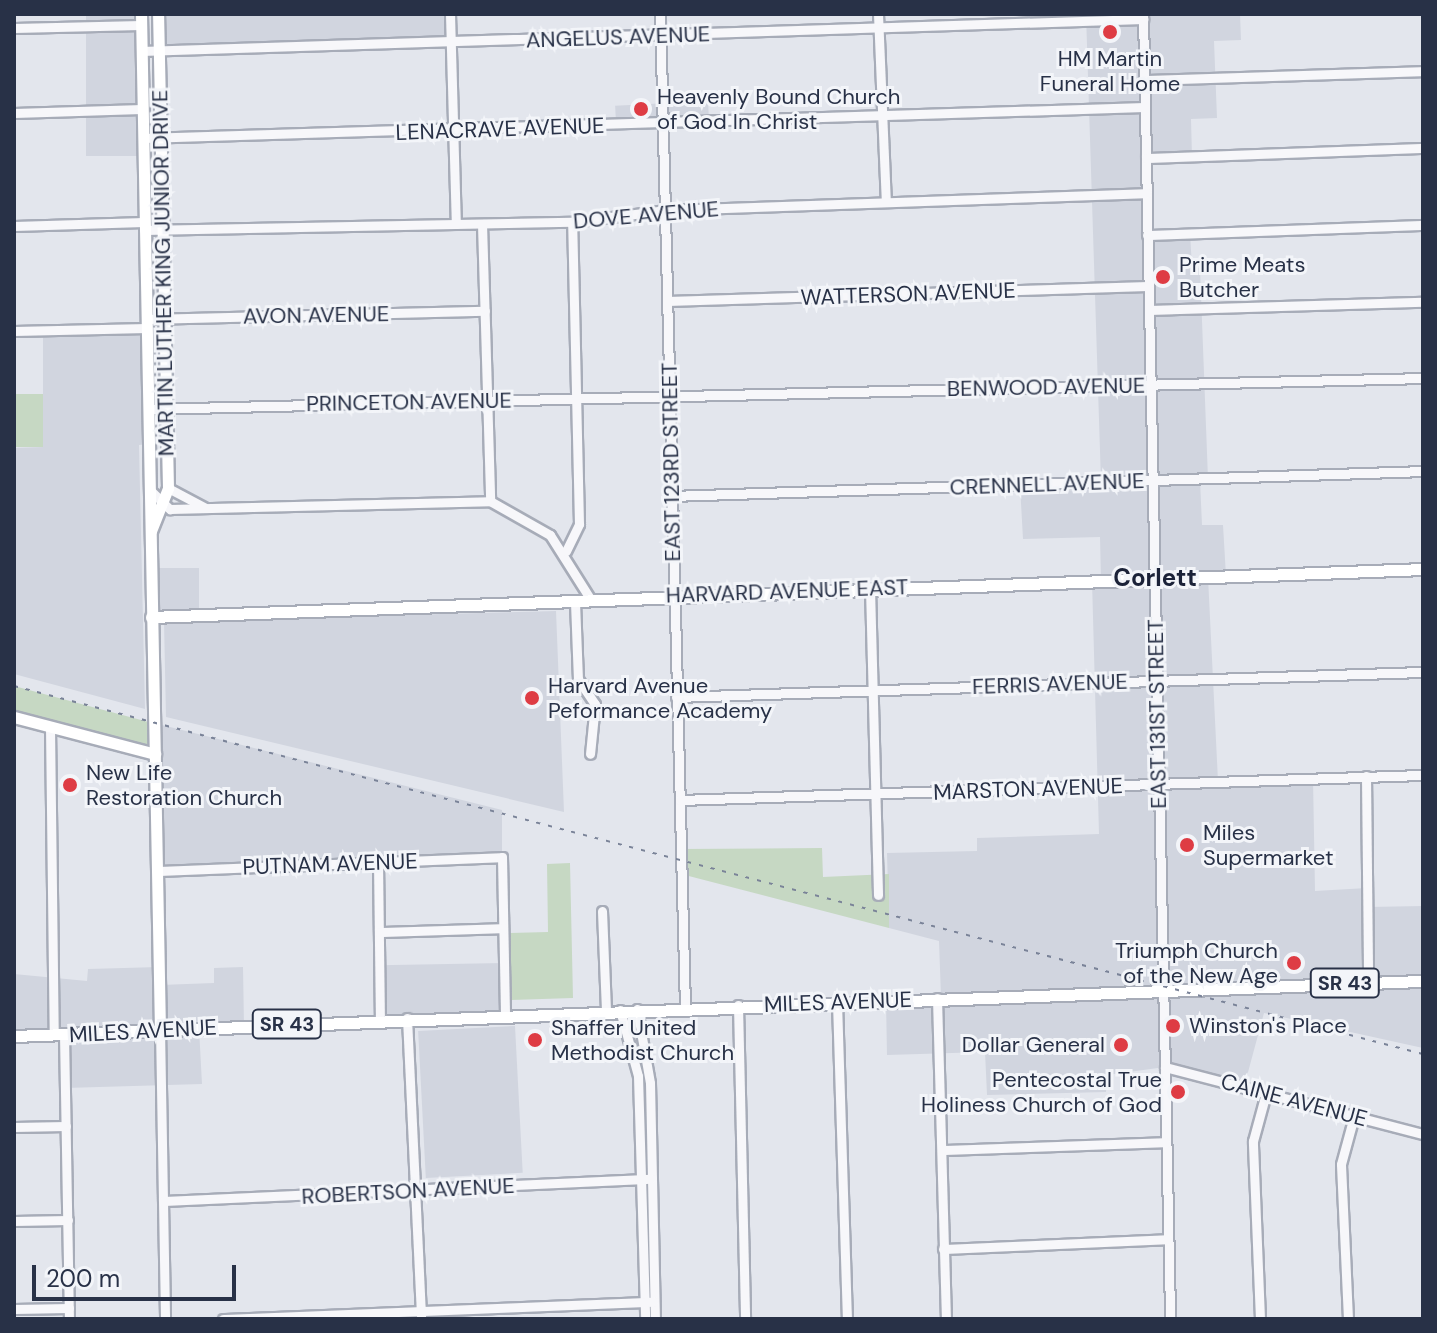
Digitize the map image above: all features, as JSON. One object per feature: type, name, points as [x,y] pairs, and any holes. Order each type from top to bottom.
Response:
[{"type":"main road","name":"MARTIN LUTHER KING JUNIOR DRIVE","points":[[158,14],[168,488]]},
{"type":"main road","name":"MARTIN LUTHER KING JUNIOR DRIVE","points":[[141,20],[160,1029]]},
{"type":"main road","points":[[149,535],[167,508],[168,488]]},
{"type":"main road","name":"HARVARD AVENUE EAST","points":[[151,617],[1423,569]]},
{"type":"main road","points":[[14,717],[155,754]]},
{"type":"main road","name":"MILES AVENUE","points":[[14,1036],[1163,986],[1423,981]]},
{"type":"street","points":[[450,14],[456,224]]},
{"type":"street","name":"EAST 123RD STREET","points":[[660,14],[685,1007]]},
{"type":"street","points":[[878,14],[886,202]]},
{"type":"street","name":"ANGELUS AVENUE","points":[[141,51],[661,36],[1143,16]]},
{"type":"street","name":"EAST 131ST STREET","points":[[1143,16],[1170,1319]]},
{"type":"street","points":[[14,28],[141,20]]},
{"type":"street","points":[[1144,80],[1423,71]]},
{"type":"street","name":"LENACRAVE AVENUE","points":[[143,138],[454,131],[1145,107]]},
{"type":"street","points":[[14,113],[142,109]]},
{"type":"street","points":[[1146,158],[1423,148]]},
{"type":"street","name":"DOVE AVENUE","points":[[14,226],[144,226],[162,230],[572,222],[666,210],[1147,193]]},
{"type":"street","points":[[566,551],[579,524],[572,222]]},
{"type":"street","points":[[482,224],[490,501]]},
{"type":"street","points":[[1147,235],[1423,225]]},
{"type":"street","name":"WATTERSON AVENUE","points":[[667,301],[1148,286]]},
{"type":"street","points":[[1149,310],[1423,302]]},
{"type":"street","name":"AVON AVENUE","points":[[14,331],[147,324],[164,319],[485,311]]},
{"type":"street","name":"BENWOOD AVENUE","points":[[670,398],[1423,378]]},
{"type":"street","name":"PRINCETON AVENUE","points":[[148,409],[670,398]]},
{"type":"street","name":"CRENNELL AVENUE","points":[[671,496],[1423,471]]},
{"type":"street","points":[[148,487],[167,508]]},
{"type":"street","name":"MARTIN LUTHER KING JUNIOR DRIVE","points":[[168,488],[207,508]]},
{"type":"street","name":"MARTIN LUTHER KING JUNIOR DRIVE","points":[[167,508],[490,501],[535,521],[566,551],[591,600]]},
{"type":"street","points":[[870,588],[878,895]]},
{"type":"street","points":[[575,602],[578,679],[595,704],[590,754]]},
{"type":"street","name":"FERRIS AVENUE","points":[[676,697],[1423,672]]},
{"type":"street","points":[[14,1309],[69,1314],[66,1126],[59,1035],[50,727]]},
{"type":"street","name":"MARSTON AVENUE","points":[[680,800],[1423,775]]},
{"type":"street","points":[[1366,776],[1368,983]]},
{"type":"street","name":"PUTNAM AVENUE","points":[[157,871],[502,857],[503,928]]},
{"type":"street","points":[[378,861],[380,1020]]},
{"type":"street","points":[[602,911],[606,1010]]},
{"type":"street","points":[[379,932],[503,928],[505,1015]]},
{"type":"street","points":[[937,998],[946,1319]]},
{"type":"street","points":[[837,1002],[847,1319]]},
{"type":"street","points":[[738,1005],[745,1319]]},
{"type":"street","points":[[637,1009],[649,1068],[652,1179],[649,1302],[645,1319]]},
{"type":"street","points":[[620,1010],[638,1076],[640,1179],[649,1302],[655,1319]]},
{"type":"street","points":[[407,1018],[421,1314]]},
{"type":"street","points":[[160,1029],[165,1319]]},
{"type":"street","name":"CAINE AVENUE","points":[[1165,1067],[1423,1134]]},
{"type":"street","points":[[1260,1319],[1253,1141],[1266,1093]]},
{"type":"street","points":[[1348,1319],[1341,1164],[1354,1116]]},
{"type":"street","points":[[14,1127],[66,1126]]},
{"type":"street","points":[[942,1150],[1166,1142]]},
{"type":"street","name":"ROBERTSON AVENUE","points":[[163,1201],[652,1179]]},
{"type":"street","points":[[14,1221],[68,1220]]},
{"type":"street","points":[[943,1249],[1168,1239]]},
{"type":"street","points":[[223,1319],[421,1314],[649,1302]]},
{"type":"shaded area","points":[[86,14],[141,14],[141,156],[86,156]]},
{"type":"shaded area","points":[[158,14],[450,14],[451,42],[159,50]]},
{"type":"shaded area","points":[[1086,14],[1240,14],[1241,40],[1214,41],[1217,118],[1191,119],[1192,157],[1146,158],[1147,234],[1190,233],[1192,267],[1200,268],[1208,479],[1200,480],[1202,525],[1223,525],[1226,576],[1208,577],[1218,781],[1313,778],[1315,891],[1367,888],[1368,907],[1423,906],[1423,981],[1374,983],[1375,989],[1423,988],[1423,1048],[1264,1013],[1244,1087],[1165,1067],[1107,1075],[1106,1092],[987,1095],[985,1052],[887,1055],[886,1000],[941,997],[939,941],[889,928],[887,853],[977,851],[977,838],[1099,834],[1092,581],[1101,580],[1100,537],[1023,539],[1020,485],[1101,482]]},
{"type":"shaded area","points":[[708,101],[709,122],[616,127],[615,106]]},
{"type":"shaded area","points":[[147,328],[148,444],[139,445],[145,709],[14,674],[14,448],[43,447],[43,330]]},
{"type":"shaded area","points":[[150,568],[199,568],[199,617],[150,617]]},
{"type":"shaded area","points":[[556,611],[564,812],[166,717],[164,621]]},
{"type":"shaded area","points":[[154,723],[502,810],[502,857],[157,871]]},
{"type":"shaded area","points":[[504,963],[505,1015],[380,1017],[379,965]]},
{"type":"shaded area","points":[[159,967],[160,985],[214,983],[214,968],[243,967],[244,1026],[199,1028],[202,1084],[65,1088],[64,1034],[14,1036],[14,974],[87,981],[88,969]]},
{"type":"shaded area","points":[[515,1026],[523,1173],[426,1178],[418,1031]]},
{"type":"green space","points":[[14,394],[43,394],[43,447],[14,447]]},
{"type":"green space","points":[[14,686],[154,724],[146,753],[14,718]]},
{"type":"green space","points":[[822,848],[823,877],[889,874],[889,928],[681,874],[681,849]]},
{"type":"green space","points":[[570,863],[573,998],[511,1000],[510,933],[548,932],[547,864]]},
{"type":"railway","points":[[14,686],[1423,1054]]},
{"type":"place","name":"HM Martin Funeral Home","points":[[1110,32]]},
{"type":"place","name":"Heavenly Bound Church of God In Christ","points":[[641,109]]},
{"type":"place","name":"Prime Meats Butcher","points":[[1163,277]]},
{"type":"place","name":"Harvard Avenue Peformance Academy","points":[[532,698]]},
{"type":"place","name":"New Life Restoration Church","points":[[70,785]]},
{"type":"place","name":"Miles Supermarket","points":[[1187,845]]},
{"type":"place","name":"Triumph Church of the New Age","points":[[1294,963]]},
{"type":"place","name":"Winston's Place","points":[[1173,1026]]},
{"type":"place","name":"Shaffer United Methodist Church","points":[[535,1040]]},
{"type":"place","name":"Dollar General","points":[[1121,1045]]},
{"type":"place","name":"Pentecostal True Holiness Church of God","points":[[1178,1092]]},
{"type":"district","name":"Corlett","points":[[1155,578]]}]
